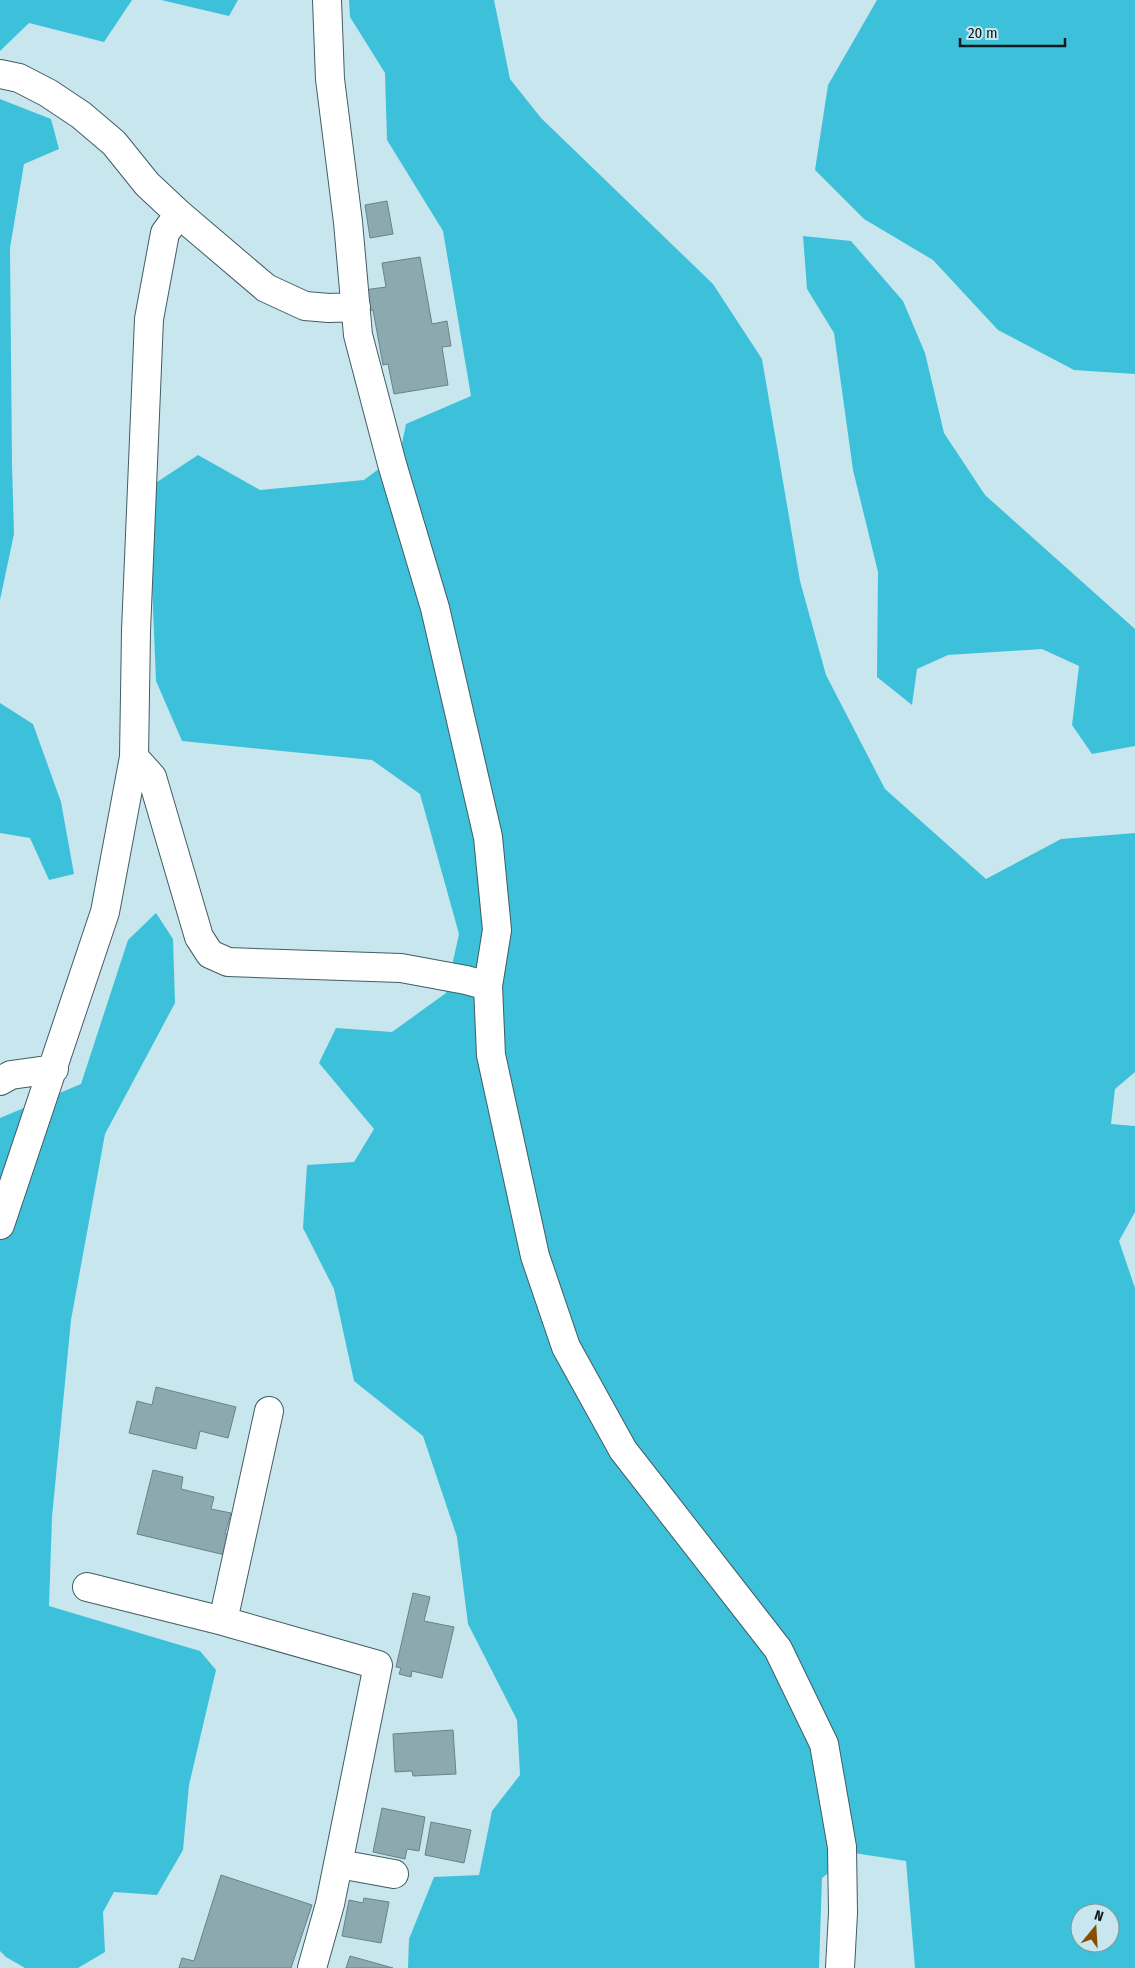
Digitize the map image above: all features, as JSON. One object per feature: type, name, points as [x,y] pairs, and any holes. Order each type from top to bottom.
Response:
[{"type":"street","points":[[327,0],[330,79],[358,335],[392,464],[435,608],[488,837],[497,930],[488,986],[491,1055],[535,1256],[566,1347],[623,1450],[778,1649],[824,1744],[842,1848],[843,1913],[840,1968]]},
{"type":"street","points":[[0,74],[19,78],[48,93],[81,116],[114,143],[147,184],[179,214],[266,288],[305,306],[328,308],[356,307]]},
{"type":"street","points":[[0,1225],[106,912],[134,757],[136,631],[149,319],[165,233],[179,214]]},
{"type":"street","points":[[134,757],[152,778],[199,936],[210,954],[228,962],[401,968],[488,986]]},
{"type":"street","points":[[0,1081],[11,1075],[54,1069]]},
{"type":"street","points":[[223,1621],[269,1411]]},
{"type":"street","points":[[87,1588],[223,1621],[378,1665],[330,1904],[312,1968]]},
{"type":"street","points":[[338,1864],[394,1874]]},
{"type":"shaded area","points":[[0,0],[132,0],[104,42],[29,23],[0,51]]},
{"type":"shaded area","points":[[161,0],[238,0],[229,16]]},
{"type":"shaded area","points":[[349,0],[494,0],[510,79],[541,118],[713,284],[762,359],[800,581],[826,675],[885,789],[986,879],[1061,839],[1135,833],[1135,1072],[1115,1089],[1111,1124],[1135,1126],[1135,1212],[1119,1241],[1135,1288],[1135,1968],[915,1968],[906,1861],[854,1853],[822,1878],[819,1968],[408,1968],[409,1939],[434,1877],[479,1875],[492,1811],[520,1775],[517,1720],[468,1624],[457,1537],[423,1436],[354,1381],[334,1289],[303,1228],[307,1165],[354,1162],[374,1129],[319,1063],[336,1028],[392,1032],[446,993],[459,934],[420,794],[372,760],[182,741],[156,681],[148,488],[198,455],[260,490],[364,480],[400,453],[406,424],[471,396],[443,231],[387,140],[385,73],[350,17]]},
{"type":"shaded area","points":[[877,0],[1135,0],[1135,374],[1074,370],[998,330],[933,260],[864,219],[815,170],[828,85]]},
{"type":"shaded area","points":[[0,99],[51,119],[59,149],[24,164],[10,248],[14,534],[0,600]]},
{"type":"shaded area","points":[[803,236],[851,241],[903,301],[925,353],[944,433],[985,495],[1135,629],[1135,746],[1092,754],[1072,725],[1079,666],[1042,649],[948,655],[917,669],[912,705],[877,677],[878,572],[853,470],[834,333],[807,289]]},
{"type":"shaded area","points":[[0,703],[33,724],[61,802],[74,874],[49,880],[30,838],[0,833]]},
{"type":"shaded area","points":[[156,913],[173,939],[175,1003],[105,1134],[71,1320],[52,1517],[49,1606],[200,1651],[216,1670],[189,1785],[183,1850],[157,1895],[114,1892],[103,1912],[105,1952],[78,1968],[25,1968],[6,1957],[0,1951],[0,1118],[81,1084],[128,940]]},
{"type":"building","points":[[387,201],[393,234],[370,238],[365,205]]},
{"type":"building","points":[[420,257],[432,324],[447,321],[451,346],[442,347],[448,385],[394,394],[388,364],[383,365],[373,310],[368,311],[364,290],[386,287],[382,263]]},
{"type":"building","points":[[156,1387],[236,1407],[228,1438],[200,1431],[196,1449],[129,1433],[137,1401],[152,1405]]},
{"type":"building","points":[[153,1470],[183,1477],[181,1489],[214,1497],[211,1509],[231,1513],[225,1534],[231,1535],[225,1555],[137,1534]]},
{"type":"building","points":[[413,1593],[430,1597],[424,1621],[454,1627],[442,1678],[412,1671],[411,1677],[399,1674],[401,1668],[396,1667]]},
{"type":"building","points":[[453,1730],[456,1774],[413,1776],[412,1771],[395,1772],[393,1734]]},
{"type":"building","points":[[382,1808],[425,1817],[419,1851],[407,1849],[405,1859],[373,1852]]},
{"type":"building","points":[[431,1822],[471,1830],[464,1863],[425,1855]]},
{"type":"building","points":[[221,1875],[312,1905],[291,1968],[179,1968],[182,1958],[194,1961]]},
{"type":"building","points":[[364,1898],[389,1902],[381,1943],[342,1936],[349,1900],[363,1903]]},
{"type":"building","points":[[350,1956],[393,1968],[346,1968]]}]
